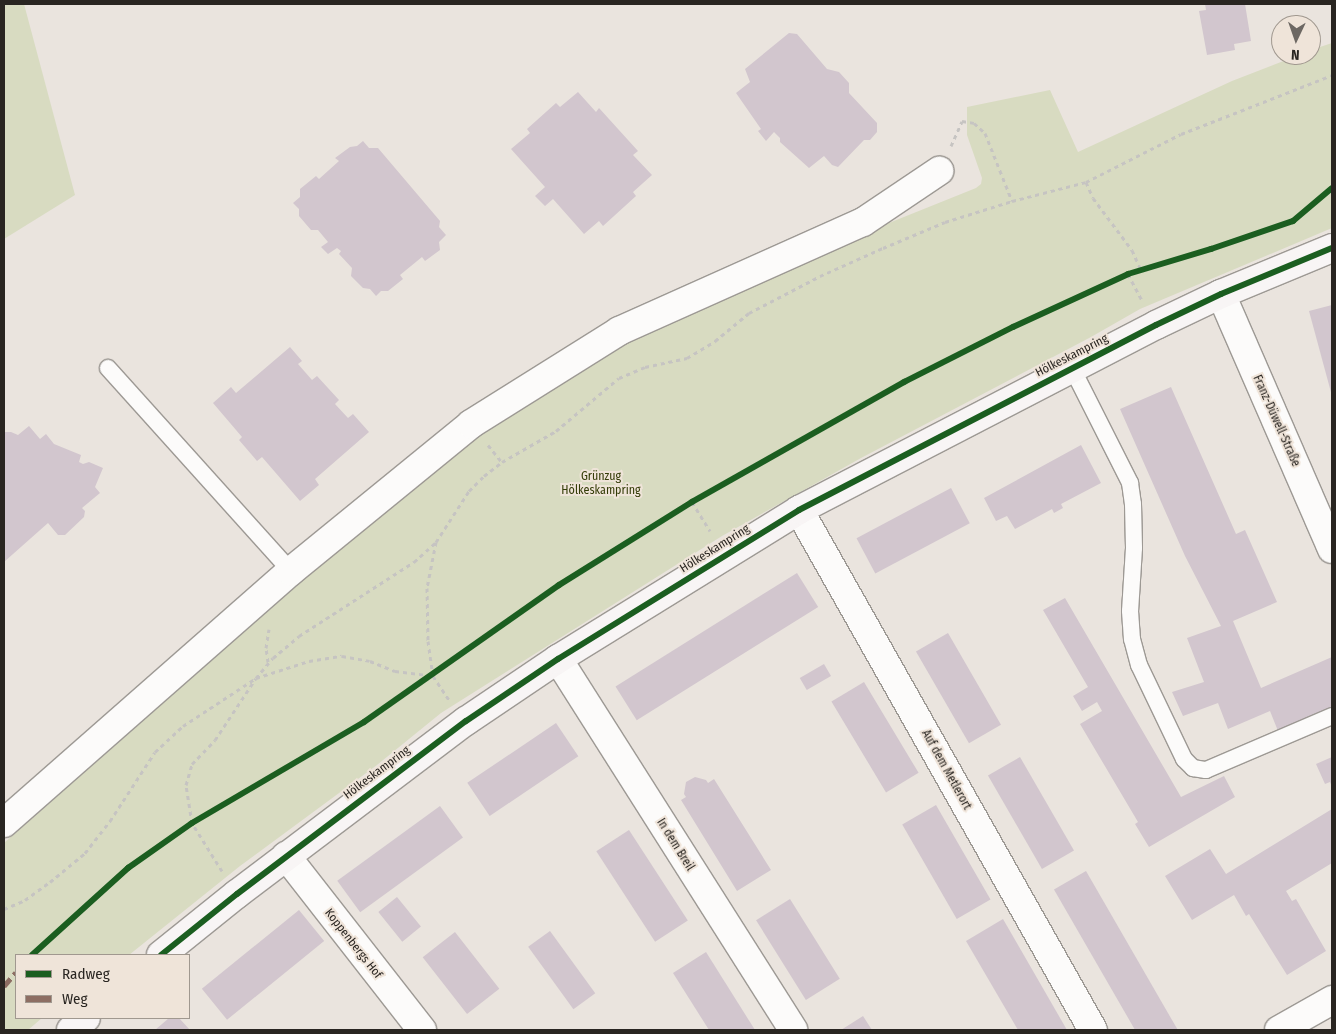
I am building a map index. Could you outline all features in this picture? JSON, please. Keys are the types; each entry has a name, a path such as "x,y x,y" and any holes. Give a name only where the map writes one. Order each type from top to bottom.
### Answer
{"street":[{"path":"4,823 291,571 471,424 619,331 863,222 939,171"},
{"name":"Hölkeskampring","path":"162,954 286,856 466,721 558,659 799,510 1072,368 1221,294 1332,248"},
{"name":"Franz-Düwell-Straße","path":"1221,294 1332,549"},
{"name":"Auf dem Metlerort","path":"799,510 1093,1030"},
{"name":"In dem Breil","path":"558,659 793,1030"},
{"name":"Koppenbergs Hof","path":"286,856 422,1030"},
{"path":"1279,1030 1332,1000"},
{"path":"71,1030 85,1019"}],"lane":[{"path":"108,368 291,571"},
{"path":"1072,368 1130,483 1133,504 1134,548 1130,611 1132,639 1139,665 1184,759 1193,768 1206,770 1332,716"}],"path":[{"path":"225,877 192,823 186,785 192,764 216,740 256,678 273,658 299,636 346,604 396,575 436,542 469,492 484,476 502,462 556,431 619,378 644,367 687,358 715,341 749,313 829,272 945,222 1012,201 1086,182 1181,134 1332,75"},
{"path":"939,171 962,121 974,123 985,133 1012,201"},
{"path":"1086,182 1092,198 1132,250 1141,270"},
{"path":"1128,274 1146,306"},
{"path":"692,502 711,534"},
{"path":"436,542 426,604 433,676 453,705"},
{"path":"4,909 31,895 85,853 110,821 155,752 183,726 256,678 309,661 342,656 370,661 395,671 433,676"}],"green space":[{"path":"4,4 24,4 75,195 4,239"},
{"name":"Grünzug Hölkeskampring","path":"1332,43 1332,228 1140,309 1091,337 861,458 722,536 441,713 377,765 240,866 130,954 15,954 15,1019 41,1019 28,1030 4,1030 4,843 334,553 448,459 542,392 642,333 777,268 976,188 981,184 982,178 967,135 967,107 1050,90 1078,152 1232,81 1273,65 1321,65 1321,47"}],"building":[{"path":"1205,4 1245,4 1251,41 1234,44 1235,50 1207,55 1199,11 1206,10"},
{"path":"789,33 797,34 827,69 839,72 849,83 849,93 877,123 877,132 870,140 864,140 838,167 832,165 824,156 809,168 780,142 780,138 774,132 766,141 758,131 761,129 736,93 750,82 745,69"},
{"path":"578,92 596,112 599,108 638,151 633,155 652,175 633,192 636,196 603,226 599,221 584,234 553,199 545,206 535,196 545,187 511,149 530,133 527,129 556,103 560,107"},
{"path":"363,141 369,148 378,148 440,221 439,227 446,235 439,242 440,250 425,261 422,257 400,275 403,279 388,291 381,291 376,296 370,289 363,288 351,276 352,268 339,254 341,251 337,248 328,254 321,247 328,242 318,230 311,230 299,216 299,209 293,203 300,197 300,189 316,176 319,179 339,161 335,158 350,147 357,146"},
{"path":"1332,305 1332,396 1309,311"},
{"path":"290,347 302,361 298,364 312,380 317,376 339,400 335,404 348,418 353,414 369,432 315,479 319,485 300,501 262,457 257,461 239,440 242,437 213,403 231,387 236,393"},
{"path":"1171,387 1236,534 1245,530 1277,602 1233,621 1261,688 1332,657 1332,707 1278,731 1270,711 1228,729 1218,703 1183,716 1172,692 1204,682 1187,638 1221,626 1185,556 1120,409"},
{"path":"29,426 40,439 46,434 54,444 81,455 79,462 83,464 89,462 103,468 95,487 100,493 82,508 85,511 84,517 65,535 58,535 48,523 4,562 4,432 18,435"},
{"path":"1081,445 1101,483 1061,504 1063,508 1054,513 1052,509 1015,529 1007,516 996,521 984,498"},
{"path":"951,488 970,523 875,574 857,538"},
{"path":"797,573 818,607 637,720 616,686"},
{"path":"1065,598 1181,797 1224,776 1235,797 1149,847 1135,824 1138,822 1080,724 1102,711 1097,702 1082,711 1073,696 1088,687 1043,610"},
{"path":"948,633 1001,725 969,743 916,652"},
{"path":"824,664 831,676 807,690 800,678"},
{"path":"864,682 919,773 886,792 831,702"},
{"path":"556,723 578,756 490,816 467,783"},
{"path":"1020,757 1074,851 1042,869 988,776"},
{"path":"1332,757 1332,787 1330,782 1325,784 1316,764"},
{"path":"695,777 706,780 708,783 714,779 771,870 737,891 681,800 686,797 684,794 686,782"},
{"path":"936,805 990,899 957,919 902,824"},
{"path":"440,806 463,838 360,912 337,881"},
{"path":"1332,809 1332,863 1286,891 1292,901 1296,899 1326,951 1287,975 1249,914 1246,916 1234,895 1192,920 1165,876 1210,849 1226,874"},
{"path":"629,830 688,921 655,942 596,851"},
{"path":"1086,871 1178,1030 1135,1030 1054,890"},
{"path":"397,897 421,927 402,942 378,912"},
{"path":"790,899 840,979 806,1000 756,920"},
{"path":"299,910 324,941 227,1020 202,989"},
{"path":"1003,919 1067,1030 1018,1030 966,941"},
{"path":"550,931 595,993 573,1009 528,947"},
{"path":"455,932 499,989 467,1014 423,957"},
{"path":"706,952 755,1030 709,1030 673,973"},
{"path":"863,1016 872,1030 841,1030"},
{"path":"168,1019 180,1019 190,1030 155,1030"}],"marked path":[{"path":"4,986 15,973"}],"cycle path":[{"path":"33,954 128,868 192,823 364,722 559,585 692,502 904,382 1013,327 1128,274 1211,249 1293,221 1332,188"},
{"path":"162,954 237,894 466,721 558,659 799,510 1156,325 1221,294 1332,248"}]}
